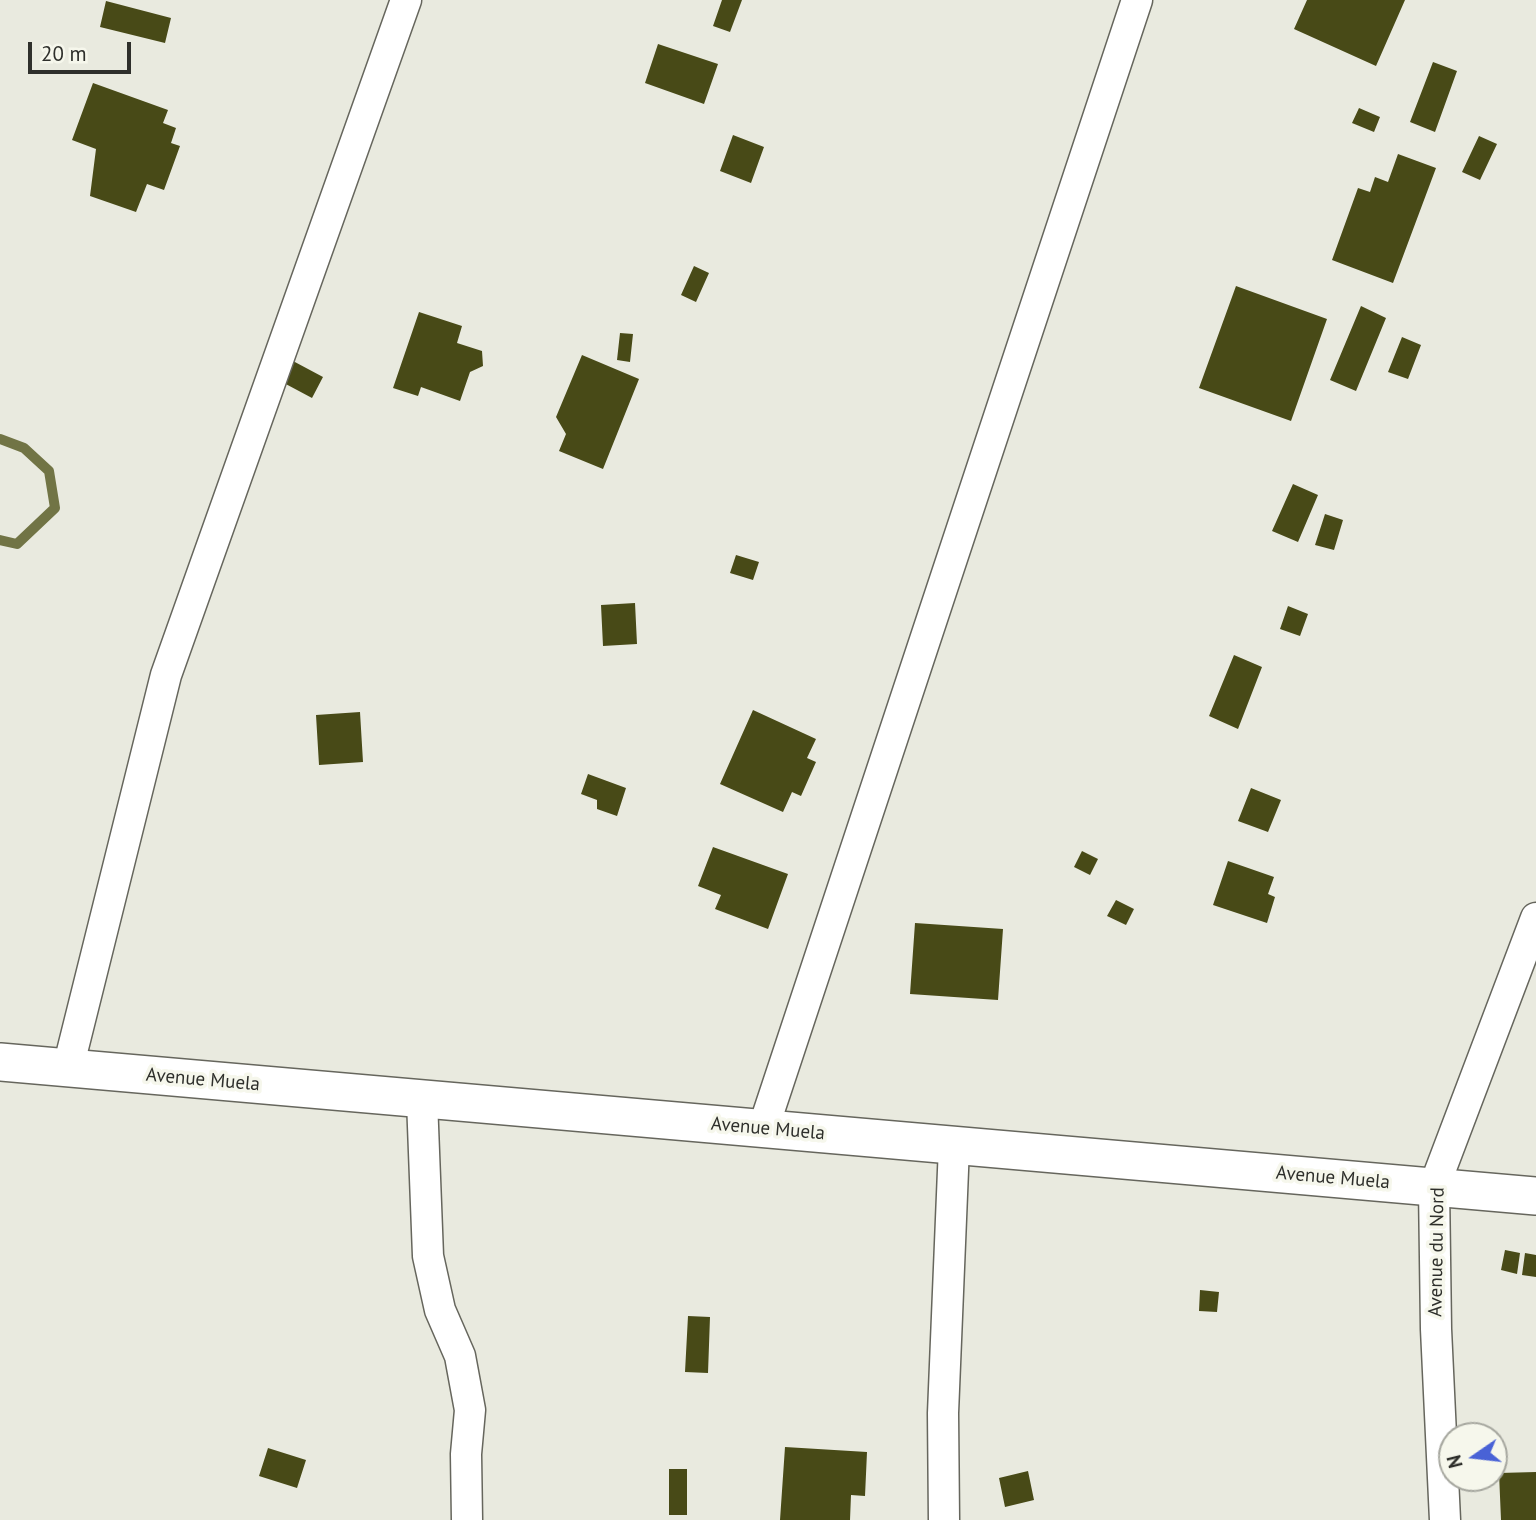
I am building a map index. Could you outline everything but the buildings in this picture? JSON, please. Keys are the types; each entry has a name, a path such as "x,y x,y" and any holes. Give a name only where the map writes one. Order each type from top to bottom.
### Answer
{"street":[{"path":"68,1068 166,675 406,0"},
{"path":"763,1129 1137,0"},
{"name":"Avenue du Nord","path":"1446,1520 1436,1329 1434,1187 1536,918"},
{"name":"Avenue Muela","path":"0,1062 1536,1196"},
{"path":"422,1100 428,1256 440,1310 460,1356 470,1410 466,1454 467,1520"},
{"path":"944,1520 943,1413 954,1146"}],"waterway":[{"path":"0,439 24,448 49,471 55,508 17,544 0,540"}]}
